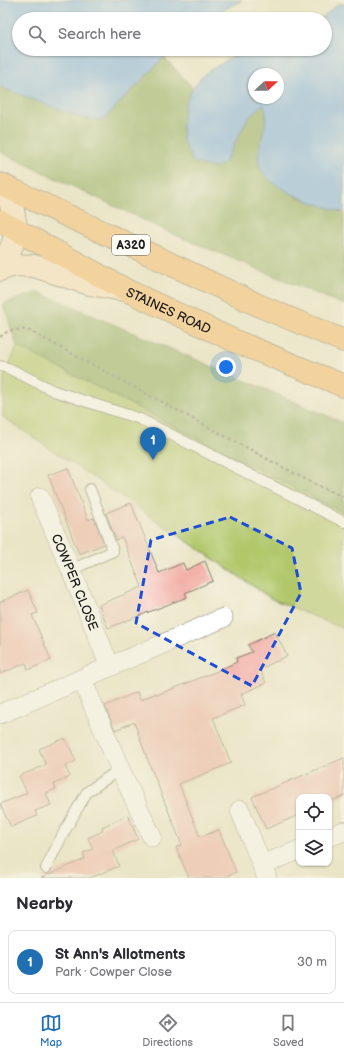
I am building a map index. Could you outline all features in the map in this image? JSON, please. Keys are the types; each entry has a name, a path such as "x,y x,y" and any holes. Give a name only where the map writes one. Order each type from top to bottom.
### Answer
{"main road":[{"path":"0,267 12,247 8,225 15,214 1,184"},
{"name":"A320","path":"1,184 260,306 344,341"},
{"name":"STAINES ROAD","path":"8,225 128,291 235,341 344,386"},
{"path":"0,270 14,265 34,266 90,284 128,291"}],"street":[{"name":"COWPER CLOSE","path":"40,497 110,667"},
{"path":"0,714 223,618"},
{"path":"82,679 120,769 152,837"},
{"path":"240,810 265,872 296,852"},
{"path":"332,837 344,831"}],"lane":[{"path":"0,366 8,368 54,391 140,418 344,522"},
{"path":"71,570 113,551 90,489"},
{"path":"46,868 62,834 87,792 120,769"}],"path":[{"path":"0,337 15,329 28,330 314,484 344,496"}],"highlighted area":[{"path":"230,517 292,548 301,593 252,686 136,623 151,540"}],"green space":[{"path":"164,57 193,88 185,104 225,162 248,118 263,104 266,108 266,121 259,158 260,167 273,182 297,197 344,213 344,305 173,234 0,152 0,87 82,118 98,120 104,119"},
{"path":"38,292 344,423 344,513 17,346 3,304"},
{"path":"17,346 344,513 344,629 272,599 3,417 4,377"}],"water":[{"path":"0,0 242,0 220,12 12,12 12,56 165,56 104,119 98,120 82,118 0,87"},
{"path":"344,3 344,213 297,196 274,183 266,176 259,163 266,118 266,111 263,104 248,118 225,162 215,168 193,162 183,141 182,123 185,104 193,88 204,74 234,56 332,56 332,12 328,12 337,5"}],"building":[{"path":"68,468 88,520 94,518 104,544 79,554 48,475"},
{"path":"131,503 159,573 183,563 186,570 205,561 213,581 185,593 187,597 108,628 99,605 142,587 122,537 116,540 106,513"},
{"path":"28,590 38,613 32,615 51,660 28,670 26,663 0,674 0,602"},
{"path":"275,632 287,656 260,669 266,683 241,694 245,705 213,718 231,763 179,784 200,837 219,830 236,872 222,878 189,878 176,847 182,845 134,722 115,730 105,706 137,692 140,700 157,693 157,695 215,672 237,662 236,658 252,652 248,645"},
{"path":"65,738 76,761 65,766 70,777 54,784 56,789 46,793 51,805 35,811 37,816 11,827 0,804 27,793 19,776 46,765 39,749"},
{"path":"344,758 344,796 332,801 332,794 296,794 296,816 266,829 252,797"},
{"path":"128,815 138,839 113,851 119,866 90,878 41,878 85,859 83,853 93,849 88,838 103,831 102,827"}],"place":[{"name":"St Ann's Allotments","path":"153,460"}]}
